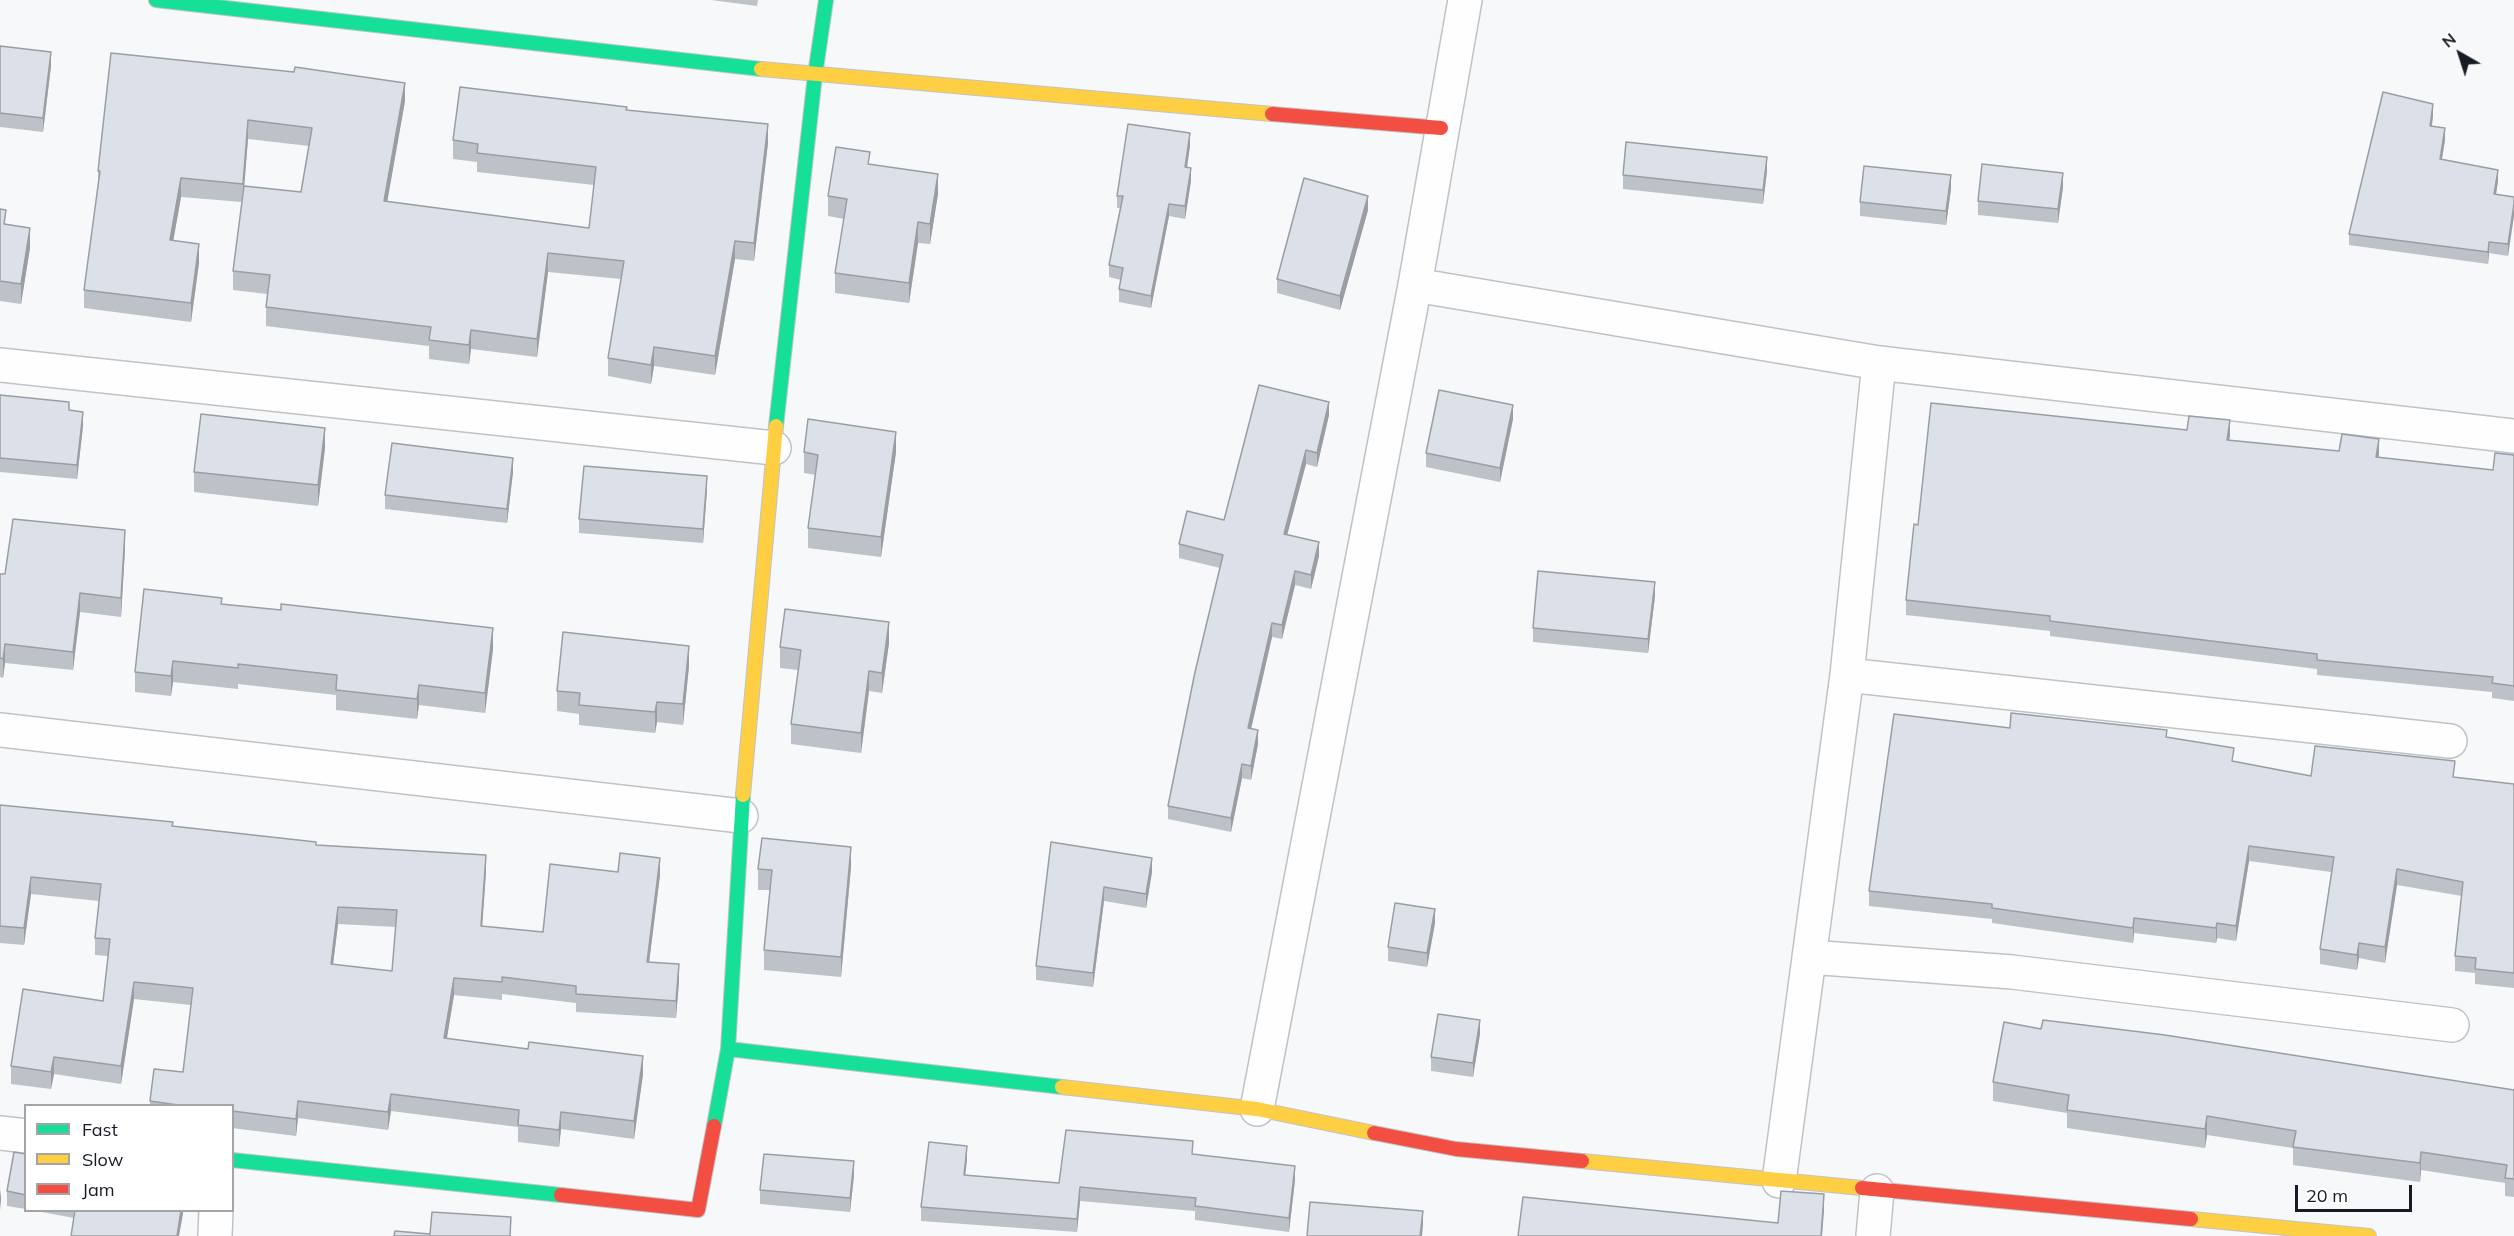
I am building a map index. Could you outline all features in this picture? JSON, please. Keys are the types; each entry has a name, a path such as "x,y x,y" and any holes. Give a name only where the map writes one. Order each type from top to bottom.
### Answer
{"street":[{"path":"156,0 815,75 1441,128"},
{"path":"234,1161 698,1210 728,1049 741,816 774,447 815,75 826,0"},
{"path":"1257,1109 1414,285 1465,0"},
{"path":"1414,285 1879,363 2514,436"},
{"path":"1779,1181 1847,675 1879,363"},
{"path":"0,365 774,447"},
{"path":"1847,675 2450,741"},
{"path":"0,730 741,816"},
{"path":"1809,957 2012,972 2452,1025"},
{"path":"728,1049 1257,1109 1456,1149 2302,1232 2369,1236"},
{"path":"0,1133 24,1136"},
{"path":"1872,1236 1877,1191"},
{"path":"215,1236 216,1212"}],"building":[{"path":"0,46 51,52 43,118 0,113"},
{"path":"111,53 294,72 295,67 405,83 384,201 589,228 596,167 477,153 478,144 453,140 460,87 627,107 626,110 768,124 754,243 735,241 715,356 654,347 651,365 608,358 624,261 548,253 537,339 471,330 469,345 429,340 431,327 266,307 270,275 233,271 244,186 301,192 312,128 248,120 243,184 181,178 170,240 199,244 191,303 84,290 100,171 98,171"},
{"path":"2383,92 2433,104 2430,126 2445,128 2440,159 2498,170 2494,194 2514,197 2508,244 2489,242 2488,252 2349,234"},
{"path":"1128,124 1190,133 1185,167 1191,168 1185,206 1169,204 1151,296 1119,289 1123,268 1109,265 1123,196 1117,196"},
{"path":"1626,142 1767,157 1763,190 1623,175"},
{"path":"836,147 870,152 868,164 938,174 930,224 918,222 909,283 835,273 847,199 828,196"},
{"path":"1982,164 2063,173 2058,209 1978,201"},
{"path":"1864,166 1951,175 1946,211 1860,202"},
{"path":"1304,178 1368,196 1340,296 1277,279"},
{"path":"0,209 6,210 4,224 30,228 21,284 0,281"},
{"path":"1259,385 1329,402 1317,453 1306,450 1284,534 1319,542 1311,575 1295,571 1282,625 1272,623 1248,728 1258,730 1251,766 1242,764 1231,818 1168,806 1195,672 1223,555 1179,544 1187,511 1224,520"},
{"path":"1439,390 1513,405 1500,468 1426,453"},
{"path":"0,395 69,402 69,410 83,412 77,465 0,458"},
{"path":"1931,403 2187,430 2189,416 2230,420 2227,440 2339,451 2342,434 2379,439 2376,457 2493,470 2495,453 2514,455 2514,686 2492,683 2493,677 2317,660 2317,654 2050,621 2050,616 1906,600 1914,524 1918,525"},
{"path":"201,414 325,428 318,485 194,472"},
{"path":"808,419 896,432 881,537 808,528 818,455 804,452"},
{"path":"392,443 513,458 507,509 385,495"},
{"path":"584,466 707,476 703,529 579,519"},
{"path":"13,519 125,530 121,598 80,593 73,652 5,644 3,659 0,658 0,574 5,574"},
{"path":"1538,571 1655,582 1648,639 1533,628"},
{"path":"144,589 222,598 221,604 281,610 281,604 493,628 485,693 419,685 417,699 336,690 337,675 238,664 238,668 173,661 171,676 135,672"},
{"path":"785,609 889,622 882,673 869,671 861,733 791,724 801,650 780,647"},
{"path":"563,632 689,646 683,704 657,702 655,712 579,705 580,693 557,691"},
{"path":"2011,713 2167,730 2166,737 2234,748 2232,761 2311,776 2315,746 2455,761 2453,777 2514,784 2514,973 2475,969 2476,958 2455,956 2463,882 2397,869 2385,947 2359,943 2357,955 2320,949 2334,857 2249,846 2236,926 2217,923 2216,928 2134,918 2133,928 1992,908 1992,904 1869,891 1894,714 2010,728"},
{"path":"0,805 173,822 172,826 316,842 316,845 486,855 481,926 543,932 550,864 618,872 620,853 660,858 647,962 679,964 676,1001 576,994 576,986 502,977 502,982 454,978 444,1038 528,1049 529,1042 643,1056 634,1121 561,1112 559,1130 518,1125 519,1110 391,1094 388,1112 298,1101 296,1119 234,1111 234,1104 171,1104 150,1101 154,1069 183,1072 193,988 134,982 121,1066 54,1057 51,1072 11,1066 23,989 103,1001 110,939 95,938 101,884 31,877 24,928 0,926","holes":["338,907 397,910 392,971 331,964"]},
{"path":"762,838 851,847 841,957 764,950 772,870 758,869"},
{"path":"1051,842 1152,858 1146,894 1104,887 1093,973 1036,966"},
{"path":"1395,903 1435,909 1427,953 1388,947"},
{"path":"1438,1014 1480,1020 1473,1063 1431,1057"},
{"path":"2043,1020 2165,1035 2514,1090 2514,1179 2505,1178 2507,1165 2421,1152 2420,1163 2293,1147 2296,1131 2207,1116 2205,1129 2067,1110 2069,1095 1993,1082 2004,1022 2041,1029"},
{"path":"1066,1130 1193,1141 1192,1154 1295,1166 1289,1218 1195,1206 1196,1198 1080,1187 1077,1219 921,1207 929,1142 967,1146 964,1175 1059,1183"},
{"path":"14,1152 24,1154 24,1195 7,1191"},
{"path":"764,1154 854,1161 850,1198 760,1190"},
{"path":"1781,1191 1824,1194 1821,1236 1518,1236 1523,1197 1778,1223"},
{"path":"1310,1202 1423,1211 1420,1236 1307,1236"},
{"path":"75,1212 181,1212 177,1236 71,1236"},
{"path":"432,1212 511,1217 510,1236 394,1236 395,1231 430,1234"}],"traffic: fast":[{"path":"156,0 761,69"},
{"path":"776,426 815,75 826,0"},
{"path":"714,1126 728,1049 743,795"},
{"path":"728,1049 1062,1087"},
{"path":"234,1160 561,1195"}],"traffic: slow":[{"path":"761,69 1272,114"},
{"path":"743,795 776,426"},
{"path":"1062,1087 1257,1109 1374,1133"},
{"path":"1582,1161 1862,1188"},
{"path":"2191,1219 2369,1236"}],"traffic: jam":[{"path":"1272,114 1441,128"},
{"path":"561,1195 698,1210 714,1126"},
{"path":"1374,1133 1456,1149 1582,1161"},
{"path":"1862,1188 2191,1219"}]}
